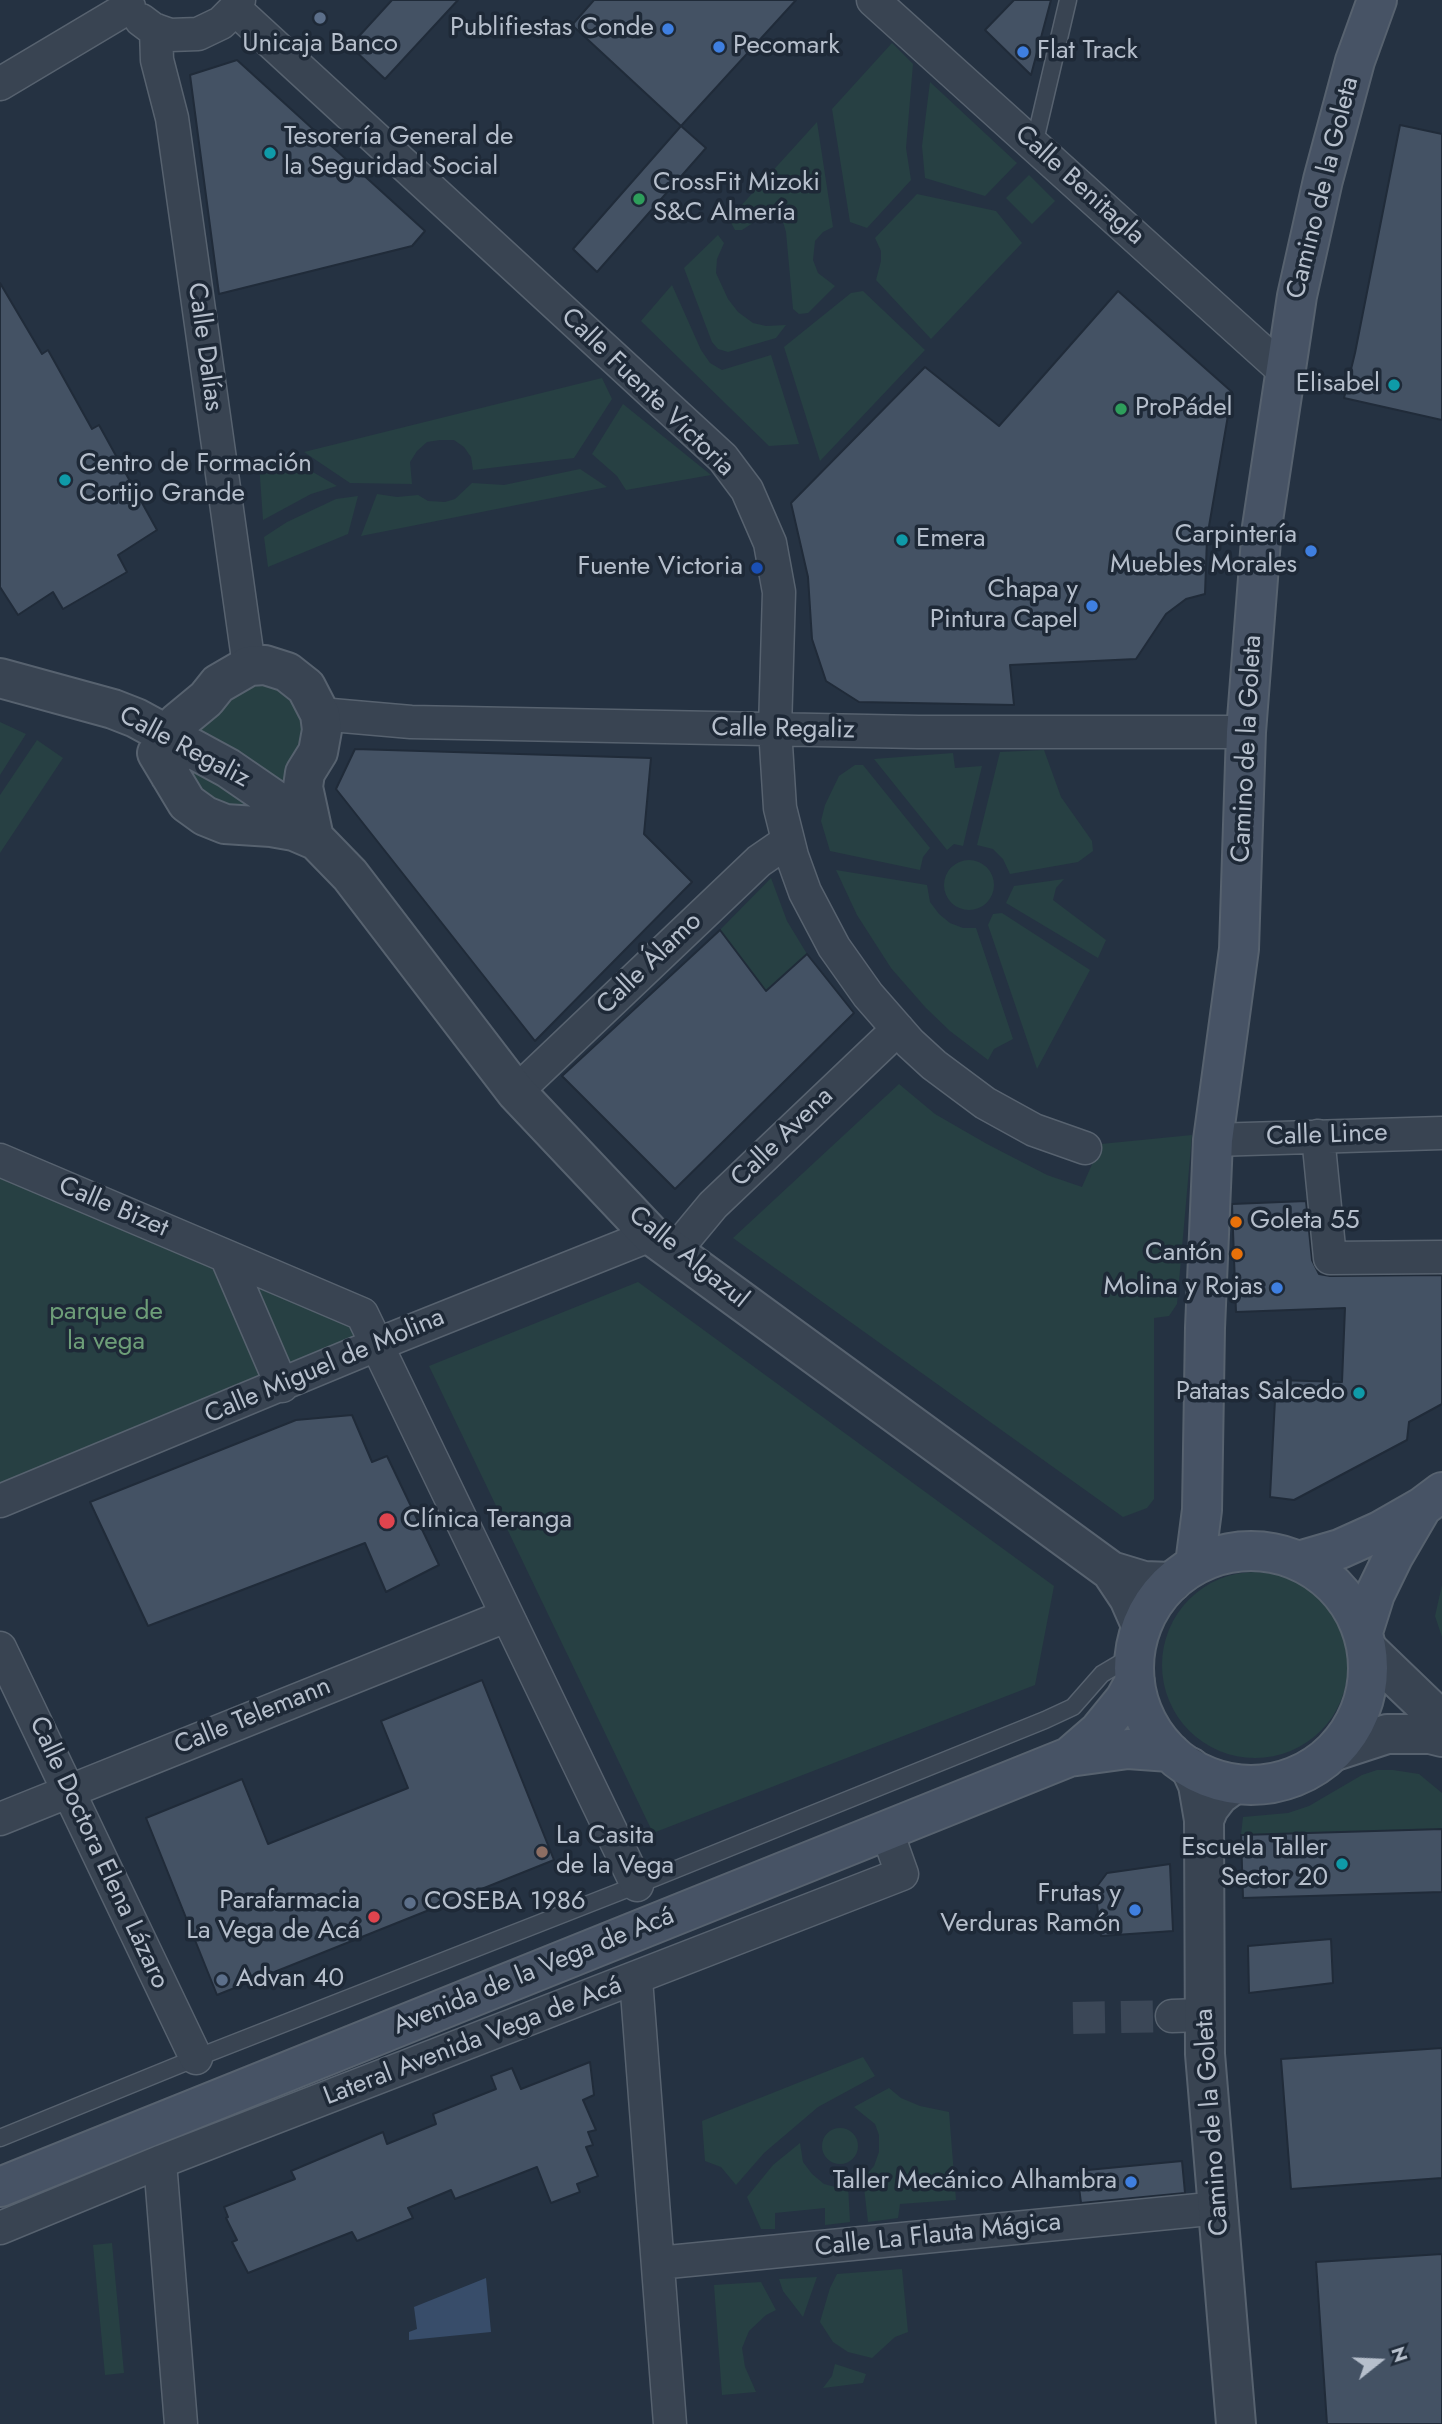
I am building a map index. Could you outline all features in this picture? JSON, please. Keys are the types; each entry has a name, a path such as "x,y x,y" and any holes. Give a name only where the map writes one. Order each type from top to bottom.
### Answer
{"main road":[{"name":"Camino de la Goleta","path":"1195,1567 1202,1510 1205,1328 1213,1140 1239,949 1246,732 1262,527 1297,296 1323,180 1355,61 1377,0"},
{"path":"1299,1561 1360,1540 1432,1500"},
{"path":"1365,1641 1346,1596 1334,1584 1299,1561 1268,1552 1233,1552 1195,1567 1153,1604 1137,1653 1146,1717 1160,1743 1180,1760 1208,1777 1245,1786 1281,1782 1311,1770 1348,1737 1359,1717 1368,1687 1365,1641 1375,1594 1393,1557 1432,1500"},
{"name":"Avenida de la Vega de Acá","path":"1069,1757 1106,1723 1137,1653"},
{"name":"Avenida de la Vega de Acá","path":"0,2187 1069,1757 1128,1749 1180,1760"}],"street":[{"name":"Calle Benitagla","path":"873,0 1284,372"},
{"path":"0,84 127,3 135,14 156,30 170,35 198,34 221,23 237,5"},
{"name":"Calle Fuente Victoria","path":"237,5 723,458 747,491 770,543 776,578 779,628 775,729 780,808 805,892 834,947 869,995 934,1065 985,1103 1034,1130 1085,1148"},
{"name":"Calle Dalías","path":"156,30 157,60 172,118 248,666"},
{"path":"136,718 170,775 187,803 205,816 225,824 269,816 305,773 318,751 322,730 320,714 306,687 287,672 265,665 248,666 218,684 181,724 170,775"},
{"name":"Calle Regaliz","path":"0,678 113,709 136,718 181,724 228,768 269,816"},
{"name":"Calle Regaliz","path":"320,714 411,722 989,733 1246,732"},
{"path":"305,773 305,805 315,840"},
{"name":"Calle Algazul","path":"269,816 315,840 350,875 516,1092 663,1244 1111,1571 1144,1581 1195,1567"},
{"name":"Calle Álamo","path":"516,1092 759,861 788,841"},
{"name":"Calle Avena","path":"663,1244 713,1205 898,1029"},
{"name":"Calle Lince","path":"1213,1140 1442,1133"},
{"path":"1318,1136 1330,1258 1442,1257"},
{"name":"Calle Bizet","path":"0,1160 362,1314 637,1885"},
{"name":"Calle Miguel de Molina","path":"0,1501 376,1345 663,1244"},
{"path":"226,1256 282,1386"},
{"name":"Calle Algazul","path":"1111,1571 1129,1598 1137,1653"},
{"name":"Calle Telemann","path":"0,1819 506,1616"},
{"path":"1365,1641 1442,1721"},
{"name":"Calle Doctora Elena Lázaro","path":"0,1648 196,2058"},
{"path":"1335,1751 1387,1734 1408,1733 1442,1737"},
{"name":"Camino de la Goleta","path":"1180,1760 1198,1785 1203,1820 1188,2015 1219,2208 1236,2424"},
{"path":"1203,1820 1214,1801 1234,1784"},
{"name":"Lateral Avenida Vega de Acá","path":"0,2228 160,2162 902,1874 886,1829"},
{"path":"636,1979 670,2424"},
{"path":"160,2162 181,2424"},
{"name":"Calle La Flauta Mágica","path":"658,2263 1219,2208"}],"lane":[{"path":"1034,145 1068,0"},
{"path":"0,2138 1057,1715 1077,1703 1102,1674 1137,1653"}],"green space":[{"path":"892,43 913,64 906,148 911,180 867,228 850,222 832,109"},
{"path":"930,82 1017,163 985,196 925,178 922,146"},
{"path":"817,122 833,227 823,232 815,241 813,260 818,273 835,286 808,313 799,314 793,309 783,222 775,216 762,217 742,230 735,230 729,219"},
{"path":"1029,175 1055,201 1032,224 1006,198"},
{"path":"917,194 996,211 1022,243 931,339 876,280 881,251 875,238"},
{"path":"718,235 724,243 717,259 716,273 728,299 738,312 753,323 766,326 786,325 776,338 728,352 718,349 712,342 684,268"},
{"path":"672,285 701,350 710,363 722,370 771,355 799,444 769,446 641,321"},
{"path":"863,291 925,350 820,461 784,347 851,293"},
{"path":"602,378 612,399 574,458 473,470 471,457 464,447 454,440 440,440 427,442 410,462 412,484 350,483 304,452"},
{"path":"623,404 711,475 626,490 617,476 592,454"},
{"path":"285,456 337,486 311,494 263,520 259,463"},
{"path":"580,469 607,487 361,536 377,494 397,497 418,495 428,501 445,502 455,499 472,483 504,485"},
{"path":"358,496 348,534 268,567 264,537 287,522 336,499"},
{"path":"254,682 284,689 309,728 286,784 276,784 194,731 214,709"},
{"path":"0,722 26,734 0,775"},
{"path":"37,740 63,758 0,853 0,795"},
{"path":"1044,750 1061,797 1092,841 1093,851 1078,862 1010,874 1003,859 993,849 977,845 1000,752"},
{"path":"953,753 955,768 982,766 963,846 954,844 947,850 874,759"},
{"path":"181,760 250,803 251,810 210,806"},
{"path":"855,765 863,765 930,848 923,857 920,870 830,851 821,821 825,805 839,776"},
{"path":"959,861 979,861 993,875 993,895 979,909 959,909 945,895 945,875"},
{"path":"836,870 927,885 930,902 939,914 950,923 963,928 976,928 1013,1039 994,1049 988,1060 950,1031 891,968 857,915"},
{"path":"771,878 787,921 807,954 766,991 720,930"},
{"path":"1064,879 1056,888 1053,900 1106,940 1098,958 1006,903 1014,886"},
{"path":"1002,913 1090,970 1037,1069 988,925 993,914"},
{"path":"899,1084 935,1114 987,1144 1047,1175 1082,1187 1101,1144 1192,1135 1177,1304 1169,1316 1154,1318 1154,1499 1147,1508 1123,1517 733,1238"},
{"name":"parque de la vega","path":"0,1168 348,1315 358,1337 336,1351 0,1484"},
{"path":"638,1282 1054,1586 1035,1685 653,1833 429,1366"},
{"path":"1255,1572 1290,1579 1321,1599 1341,1630 1348,1665 1341,1700 1321,1731 1290,1751 1255,1758 1220,1751 1189,1731 1169,1700 1162,1665 1169,1630 1189,1599 1220,1579"},
{"path":"1442,1585 1442,1637 1435,1616"},
{"path":"1377,1770 1419,1774 1442,1793 1442,1829 1241,1835 1243,1817 1288,1813 1309,1806 1362,1775"},
{"path":"863,2057 875,2076 818,2107 764,2153 736,2185 721,2167 705,2161 702,2121"},
{"path":"889,2088 901,2098 920,2106 949,2112 956,2200 900,2204 898,2218 868,2222 863,2179 874,2166 879,2152 879,2135 875,2124 854,2107"},
{"path":"840,2128 853,2133 858,2146 853,2159 840,2164 827,2159 822,2146 827,2133"},
{"path":"800,2143 803,2162 812,2174 824,2184 835,2187 848,2185 850,2222 825,2225 825,2208 775,2213 775,2229 761,2229 747,2197 773,2165"},
{"path":"112,2243 124,2373 105,2375 93,2245"},
{"path":"902,2269 908,2332 895,2337 872,2358 848,2352 833,2342 820,2322 837,2274"},
{"path":"817,2277 803,2317 783,2291 779,2279"},
{"path":"761,2282 776,2310 766,2315 749,2331 742,2348 745,2367 756,2392 722,2395 714,2285"},
{"path":"835,2364 866,2374 863,2383 823,2388 832,2376"}],"water":[{"path":"486,2278 491,2332 409,2340 409,2332 417,2329 414,2307"}],"building":[{"path":"392,0 458,0 385,79 350,46"},
{"path":"594,0 796,0 681,126 572,25"},
{"name":"Flat Track","path":"1014,0 1051,0 1031,75 985,30"},
{"name":"Tesorería General de la Seguridad Social","path":"237,60 425,231 412,246 219,294 190,75"},
{"path":"1400,125 1442,134 1442,420 1344,398"},
{"name":"CrossFit Mizoki S&C Almería","path":"681,126 706,148 597,272 573,249"},
{"name":"Centro de Formación Cortijo Grande","path":"0,283 42,354 48,350 92,429 99,425 157,530 118,555 127,572 63,609 53,592 18,615 0,587"},
{"path":"1118,291 1232,392 1207,538 1205,594 1186,599 1166,614 1136,659 1010,665 1014,705 859,702 826,681 812,639 808,577 791,503 925,367 999,426"},
{"path":"355,749 651,758 644,834 692,882 535,1041 336,789"},
{"path":"720,930 766,991 807,954 854,1013 675,1189 562,1076"},
{"name":"Patatas Salcedo","path":"1306,1201 1312,1260 1319,1274 1442,1275 1442,1404 1409,1422 1407,1440 1294,1500 1270,1497 1276,1380 1342,1382 1345,1308 1236,1312 1232,1204"},
{"path":"352,1415 372,1462 387,1456 439,1565 386,1592 365,1543 148,1626 90,1502 296,1420"},
{"path":"482,1680 554,1860 217,1995 146,1818 242,1779 268,1844 408,1788 381,1721"},
{"name":"Escuela Taller Sector 20","path":"1442,1829 1442,1892 1243,1898 1241,1835"},
{"name":"Frutas y Verduras Ramón","path":"1170,1864 1173,1931 1101,1936 1095,1889 1107,1873"},
{"path":"1331,1939 1333,1983 1249,1993 1248,1946"},
{"path":"1442,2048 1442,2178 1291,2189 1281,2059"},
{"path":"590,2062 594,2095 583,2100 596,2130 588,2132 593,2145 586,2147 598,2176 577,2184 580,2192 551,2203 537,2167 455,2199 451,2190 408,2208 413,2218 357,2241 352,2232 248,2273 232,2242 237,2240 226,2218 228,2217 224,2207 295,2179 291,2171 383,2132 387,2144 436,2124 433,2114 496,2089 491,2076 512,2068 521,2089"},
{"name":"Taller Mecánico Alhambra","path":"1182,2161 1185,2193 1081,2203 1077,2171"},
{"path":"1442,2254 1442,2424 1327,2424 1316,2262"}],"tunnel":[{"path":"1073,2018 1172,2016"}],"place":[{"name":"Unicaja Banco","path":"320,18"},
{"name":"Publifiestas Conde","path":"668,29"},
{"name":"Pecomark","path":"719,47"},
{"name":"Flat Track","path":"1023,52"},
{"name":"Tesorería General de la Seguridad Social","path":"270,153"},
{"name":"CrossFit Mizoki S&C Almería","path":"639,199"},
{"name":"Elisabel","path":"1394,385"},
{"name":"ProPádel","path":"1121,409"},
{"name":"Centro de Formación Cortijo Grande","path":"65,480"},
{"name":"Emera","path":"902,540"},
{"name":"Carpintería Muebles Morales","path":"1311,551"},
{"name":"Fuente Victoria","path":"757,568"},
{"name":"Chapa y Pintura Capel","path":"1092,606"},
{"name":"Goleta 55","path":"1236,1222"},
{"name":"Cantón","path":"1237,1254"},
{"name":"Molina y Rojas","path":"1277,1288"},
{"name":"Patatas Salcedo","path":"1359,1393"},
{"name":"Clínica Teranga","path":"387,1521"},
{"name":"La Casita de la Vega","path":"542,1852"},
{"name":"Escuela Taller Sector 20","path":"1342,1864"},
{"name":"COSEBA 1986","path":"410,1903"},
{"name":"Frutas y Verduras Ramón","path":"1135,1910"},
{"name":"Parafarmacia La Vega de Acá","path":"374,1917"},
{"name":"Advan 40","path":"222,1980"},
{"name":"Taller Mecánico Alhambra","path":"1131,2182"}]}
